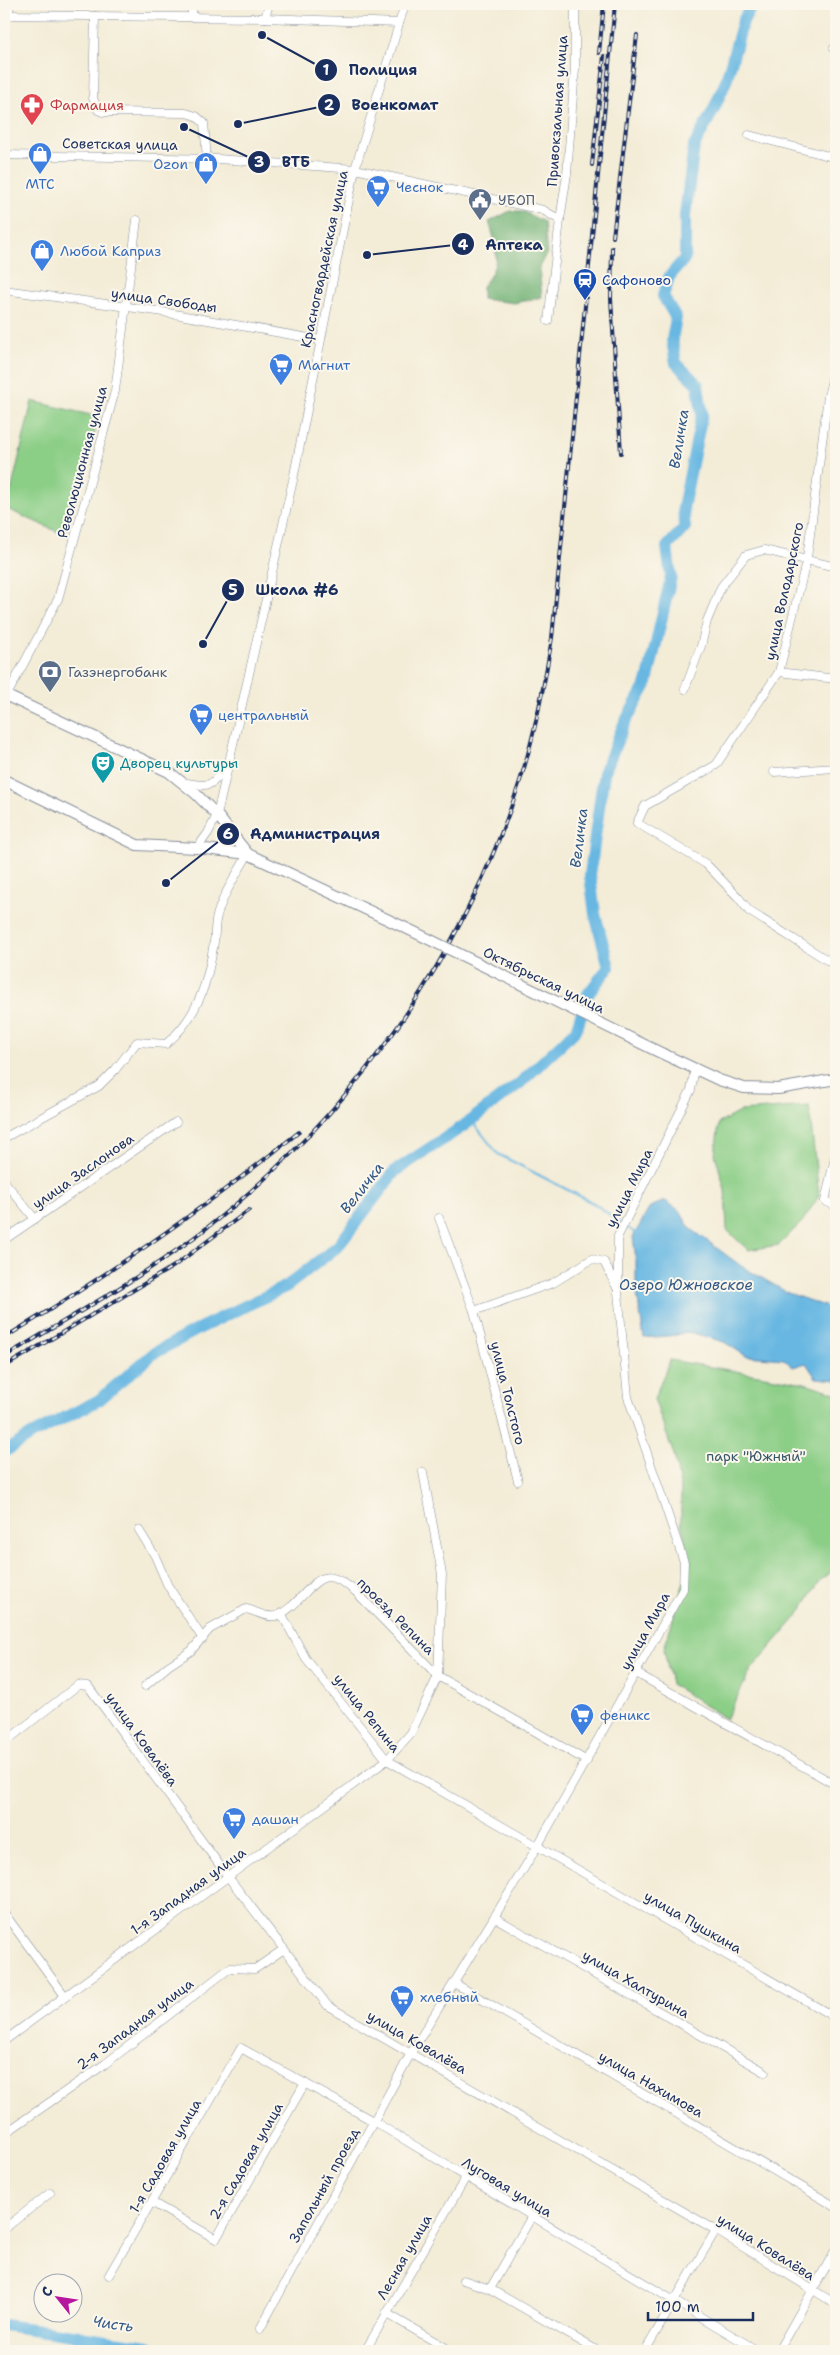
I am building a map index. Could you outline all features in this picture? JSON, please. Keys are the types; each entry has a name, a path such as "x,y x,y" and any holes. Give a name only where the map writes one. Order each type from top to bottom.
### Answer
{"main road":[{"name":"Октябрьская улица","path":"5,698 150,762 181,782 217,815 248,854"},
{"name":"Октябрьская улица","path":"4,780 137,845 197,848 248,854 695,1068 744,1088 778,1089 836,1079"}],"street":[{"path":"9,4 6,15 265,18 399,23"},
{"path":"192,4 192,17"},
{"path":"265,18 269,4"},
{"name":"Красногвардейская улица","path":"197,848 208,833 217,815 293,480 355,169 405,4"},
{"name":"Привокзальная улица","path":"548,321 560,220 568,174 575,69 575,4"},
{"path":"95,16 93,98 98,110 104,112 186,114 196,116 204,123 207,159"},
{"path":"749,135 836,158"},
{"name":"Советская улица","path":"4,155 207,159 355,169"},
{"path":"355,169 525,204 542,210 560,220"},
{"name":"Революционная улица","path":"5,698 58,599 115,391 128,307 137,220"},
{"name":"улица Свободы","path":"4,290 213,320 320,340"},
{"name":"улица Володарского","path":"836,363 807,558 779,672 716,765 645,806 637,824 706,864 749,911 827,960 836,962"},
{"path":"685,688 701,646 707,621 721,587 746,555 764,550 807,558 836,567"},
{"path":"779,672 836,679"},
{"path":"181,782 203,786 210,785 218,779 230,758"},
{"path":"774,772 836,768"},
{"path":"4,1138 98,1086 115,1070 137,1042 166,1044 181,1032 205,990 215,940 217,918 225,896 248,854"},
{"name":"улица Мира","path":"411,2053 537,1847 683,1589 684,1562 628,1397 618,1292 618,1236 691,1090 695,1068"},
{"name":"улица Заслонова","path":"4,1240 176,1122"},
{"path":"836,1153 825,1200 836,1206"},
{"path":"4,1181 35,1219"},
{"name":"улица Толстого","path":"439,1218 474,1311 518,1481"},
{"path":"474,1311 553,1283 592,1259 604,1262 618,1292"},
{"path":"387,1760 411,1733 438,1676 442,1574 423,1472"},
{"path":"139,1530 156,1556 168,1586 203,1639"},
{"name":"проезд Репина","path":"281,1613 286,1611 325,1576 333,1576 356,1592 438,1676 587,1761"},
{"path":"145,1686 168,1666 191,1651 210,1629 246,1609 263,1616 276,1616 281,1613"},
{"name":"улица Репина","path":"281,1613 306,1659 387,1760 537,1847"},
{"path":"636,1672 836,1785"},
{"name":"улица Ковалёва","path":"4,1743 78,1685 88,1686 228,1877 328,2006 716,2230 836,2304"},
{"name":"1-я Западная улица","path":"4,2041 387,1760"},
{"name":"улица Пушкина","path":"537,1847 836,2018"},
{"path":"4,1913 65,1996"},
{"name":"улица Халтурина","path":"494,1917 764,2072"},
{"name":"2-я Западная улица","path":"4,2134 105,2064 230,1968 254,1969 284,1950"},
{"name":"улица Нахимова","path":"454,1983 836,2206"},
{"name":"Луговая улица","path":"241,2048 373,2121 758,2351"},
{"name":"1-я Садовая улица","path":"109,2275 153,2203 241,2048"},
{"name":"Запольный проезд","path":"260,2329 411,2053"},
{"name":"2-я Садовая улица","path":"153,2203 216,2239 305,2083"},
{"name":"Лесная улица","path":"365,2351 466,2177"},
{"path":"4,2229 50,2193"},
{"path":"490,2289 532,2216"},
{"path":"645,2351 716,2230"},
{"path":"778,2351 836,2249"},
{"path":"463,2280 490,2289 598,2351"},
{"path":"386,2313 451,2351"}],"green space":[{"path":"510,211 522,211 544,222 547,255 539,267 542,297 514,303 482,299 482,286 493,271 496,255 496,247 489,222"},
{"path":"32,401 99,417 65,535 7,509"},
{"path":"809,1106 819,1196 802,1222 779,1245 748,1250 727,1230 725,1190 715,1154 719,1123 741,1111"},
{"name":"парк \"Южный\"","path":"670,1360 805,1383 836,1393 836,1567 820,1581 799,1614 751,1670 726,1719 671,1684 664,1649 690,1561 681,1523 681,1489 674,1455 654,1399"}],"water":[{"name":"Озеро Южновское","path":"665,1201 679,1210 690,1228 741,1266 788,1293 836,1310 836,1380 816,1378 806,1363 793,1367 784,1359 746,1356 724,1342 693,1333 685,1332 677,1335 644,1338 636,1288 636,1259 633,1237 650,1207"}],"waterway":[{"name":"Величка","path":"4,1452 33,1434 99,1400 153,1354 200,1328 287,1286 338,1246 395,1171 462,1127 520,1083 576,1030 588,994 609,967 595,914 590,875 604,773 624,724 647,683 671,577 667,547 685,527 683,508 702,414 698,385 676,363 672,340 676,318 663,296 669,277 685,258 685,215 694,146 714,109 726,81 743,21 752,4"},
{"path":"471,1120 498,1154 595,1204 621,1223"},
{"path":"625,1226 637,1234"},
{"name":"Чисть","path":"4,2325 148,2346 157,2351"}],"railway":[{"path":"599,53 604,4"},
{"path":"4,1357 114,1291 193,1238 269,1175 317,1127 361,1076 401,1022 437,966 469,906 497,845 520,781 530,746 539,710 552,638 615,4"},
{"path":"613,237 637,35"},
{"path":"592,165 604,56"},
{"path":"612,248 611,299 621,453"},
{"path":"4,1338 155,1240 299,1132"},
{"path":"4,1367 174,1266 249,1210"}],"place":[{"name":"Полиция","path":"262,35"},
{"name":"Военкомат","path":"238,124"},
{"name":"Фармация","path":"32,126"},
{"name":"ВТБ","path":"184,127"},
{"name":"МТС","path":"40,175"},
{"name":"Ozon","path":"206,185"},
{"name":"Чеснок","path":"378,208"},
{"name":"УБОП","path":"480,221"},
{"name":"Аптека","path":"367,255"},
{"name":"Любой Каприз","path":"42,272"},
{"name":"Сафоново","path":"585,301"},
{"name":"Магнит","path":"281,386"},
{"name":"Школа #6","path":"203,644"},
{"name":"Газэнергобанк","path":"50,693"},
{"name":"центральный","path":"201,736"},
{"name":"Дворец культуры","path":"103,784"},
{"name":"Администрация","path":"166,883"},
{"name":"феникс","path":"582,1736"},
{"name":"дашан","path":"234,1840"},
{"name":"хлебный","path":"402,2018"}]}
